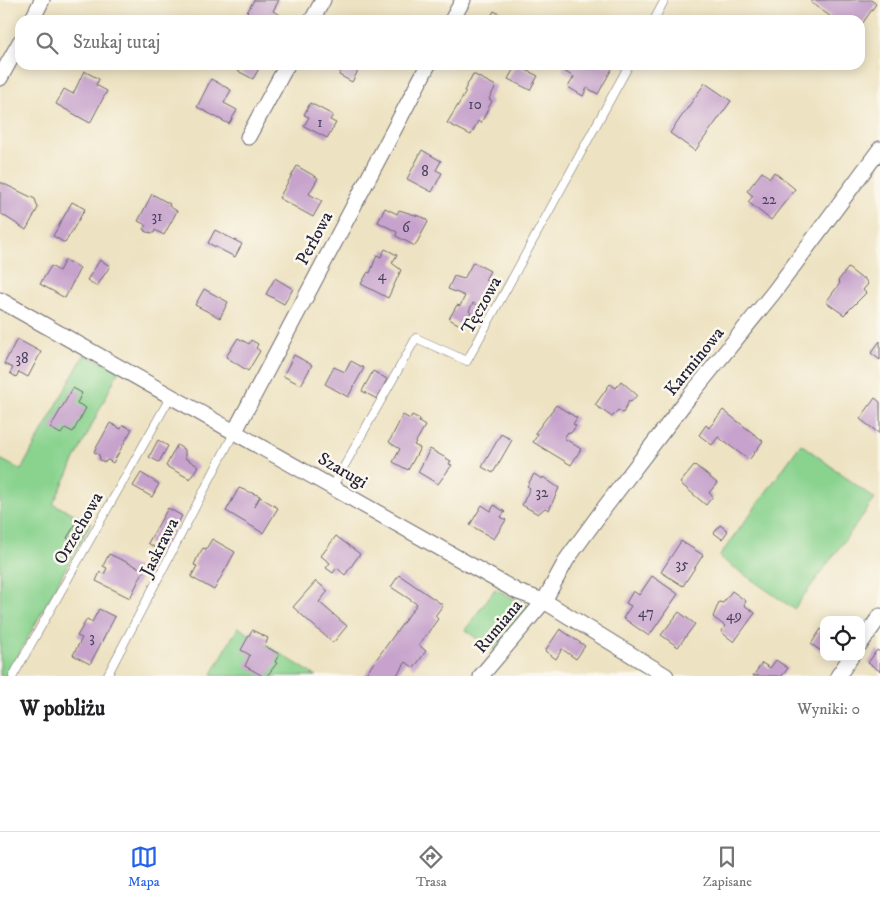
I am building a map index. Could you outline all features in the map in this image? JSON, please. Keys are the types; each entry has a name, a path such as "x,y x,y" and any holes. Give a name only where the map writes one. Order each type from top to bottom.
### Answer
{"street":[{"path":"34,15 42,0"},
{"path":"315,15 323,0"},
{"path":"455,15 463,0"},
{"path":"0,78 15,51"},
{"path":"248,137 284,70"},
{"name":"Perłowa","path":"235,431 425,70"},
{"name":"Karminowa","path":"544,601 568,559 606,507 689,397 774,292 880,149"},
{"name":"Szarugi","path":"0,300 518,592 544,601 666,676"},
{"name":"Rumiana","path":"481,676 544,601"},
{"path":"865,637 880,616"},
{"path":"838,676 849,661"}],"lane":[{"path":"657,15 663,3"},
{"name":"Tęczowa","path":"333,486 416,338 467,361 626,70"},
{"name":"Orzechowa","path":"13,676 171,396"},
{"name":"Jaskrawa","path":"107,676 235,431"}],"green space":[{"path":"84,355 120,368 53,504 91,522 7,676 0,676 0,459 21,470"},
{"path":"801,444 875,499 794,609 719,557"},
{"path":"495,589 531,608 493,650 465,630"},
{"path":"238,627 316,676 216,676 212,674"}],"building":[{"path":"254,0 279,0 273,11 280,15 246,15"},
{"path":"813,0 871,0 876,4 865,20 865,15 829,15 811,3"},
{"path":"494,11 501,15 492,15"},
{"path":"236,70 258,70 253,79"},
{"path":"342,70 358,70 352,82 339,75"},
{"path":"513,70 526,70 538,76 530,90 508,79"},
{"path":"562,70 611,70 598,94 587,88 583,96 568,87 574,77"},
{"path":"84,71 99,79 96,85 107,91 90,123 56,104 64,89 73,94"},
{"path":"473,74 496,86 489,99 492,101 481,123 478,121 471,135 447,123 466,92 464,91"},
{"path":"211,79 231,90 224,103 237,110 229,124 197,107"},
{"path":"705,83 731,101 695,151 670,133"},
{"path":"310,103 333,115 330,120 336,123 327,138 304,126 309,117 304,115"},
{"path":"422,150 441,161 436,170 442,173 432,192 407,179"},
{"path":"297,166 318,178 309,194 322,201 313,217 279,198"},
{"path":"762,172 770,178 774,172 795,189 771,220 748,202 753,196 747,191"},
{"path":"0,182 35,199 38,208 26,230 0,213"},
{"path":"152,194 170,204 169,206 177,211 164,235 155,230 154,233 146,232 144,229 146,225 138,221"},
{"path":"72,202 85,209 65,243 53,236"},
{"path":"385,208 397,214 399,210 425,218 428,222 415,246 396,236 397,232 378,222"},
{"path":"215,230 242,244 235,257 208,243"},
{"path":"385,249 397,255 392,263 401,270 388,298 361,284 368,272 370,273 377,255 381,257"},
{"path":"65,260 80,268 65,298 40,284 51,266 59,271"},
{"path":"100,260 110,266 97,286 87,280"},
{"path":"473,262 490,271 485,280 493,284 480,307 473,303 469,311 471,313 464,327 449,319 457,305 460,306 465,296 448,289 454,276 464,279"},
{"path":"848,268 861,278 864,278 868,284 863,290 866,293 844,315 826,302"},
{"path":"275,278 293,289 284,304 266,294"},
{"path":"204,289 228,302 220,318 195,305"},
{"path":"238,338 249,344 251,340 258,344 256,348 260,351 248,371 226,357"},
{"path":"17,339 41,352 28,377 19,372 16,377 10,373 13,368 4,364"},
{"path":"880,341 880,360 871,353"},
{"path":"294,355 312,365 301,385 283,376"},
{"path":"351,361 364,368 348,397 325,384 334,367 345,372"},
{"path":"373,371 387,379 377,399 362,391"},
{"path":"621,381 637,395 631,402 629,401 623,413 618,410 612,417 595,405 610,384 616,388"},
{"path":"73,388 82,393 77,403 86,408 73,432 65,428 61,434 50,428"},
{"path":"875,398 880,402 880,434 860,419"},
{"path":"556,405 577,418 573,424 576,426 564,438 581,449 571,465 533,442 538,434 535,433"},
{"path":"723,410 763,441 749,460 718,437 712,445 699,435 706,425 709,428"},
{"path":"403,415 410,419 412,415 420,419 419,422 425,426 414,445 420,448 408,470 393,462 400,449 389,442"},
{"path":"110,423 121,429 123,425 132,429 113,463 108,460 104,462 100,460 99,455 94,452"},
{"path":"501,434 512,440 493,473 482,467"},
{"path":"158,440 168,446 159,462 149,457"},
{"path":"177,445 185,450 185,458 198,466 190,479 166,466"},
{"path":"430,449 451,461 449,464 452,465 438,484 418,472"},
{"path":"695,465 717,483 709,493 713,496 706,505 680,483"},
{"path":"141,473 159,484 152,497 133,486"},
{"path":"534,474 542,479 543,477 559,488 549,510 545,508 538,514 522,505 530,488 527,486"},
{"path":"239,488 260,496 254,507 260,497 278,508 263,533 226,511"},
{"path":"482,505 491,511 494,505 505,512 501,517 506,520 494,539 470,525"},
{"path":"168,508 182,516 162,552 148,543"},
{"path":"80,517 88,522 75,543 67,538"},
{"path":"720,525 728,531 722,539 714,533"},
{"path":"336,536 360,554 345,575 337,568 333,573 326,568 330,563 321,556"},
{"path":"212,539 235,552 214,590 191,577 197,566 194,565 198,556 203,548 206,549"},
{"path":"681,541 703,555 683,586 661,572"},
{"path":"109,554 144,570 130,598 96,581 100,572 104,574 107,568 103,566"},
{"path":"399,575 443,605 435,616 438,619 419,645 426,651 414,668 406,662 396,676 364,676 417,604 391,587"},
{"path":"652,576 678,594 649,636 623,618 631,606 626,603 633,591 639,595"},
{"path":"316,581 328,591 319,602 347,626 333,643 293,607"},
{"path":"732,591 746,601 744,605 755,613 734,642 721,632 725,626 713,617 719,602 723,603"},
{"path":"99,609 115,617 90,664 73,655 82,638 77,636 87,619 92,622"},
{"path":"679,612 695,624 678,647 661,635"},
{"path":"560,629 585,646 576,659 562,649 556,659 545,651"},
{"path":"252,630 268,638 265,646 279,654 275,662 277,663 267,676 263,676 245,666 250,655 241,650"},
{"path":"820,630 820,650 811,644"},
{"path":"877,650 880,652 880,671 868,663"},
{"path":"776,660 788,668 782,676 753,676 762,663 770,668"}]}
